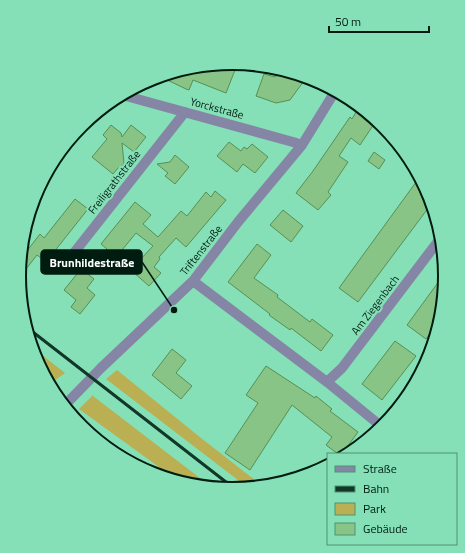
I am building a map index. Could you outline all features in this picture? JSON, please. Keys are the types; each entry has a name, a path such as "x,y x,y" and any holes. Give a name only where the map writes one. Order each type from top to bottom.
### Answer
{"street":[{"name":"Triftenstraße","path":"69,401 101,368 193,281 238,222 302,145 332,96"},
{"name":"Yorckstraße","path":"130,97 302,145"},
{"name":"Freiligrathstraße","path":"62,268 185,112"},
{"name":"Am Ziegenbach","path":"327,382 342,368 436,244"},
{"path":"193,281 327,382 376,422"}],"green space":[{"path":"41,355 65,373 54,381"},
{"path":"117,370 257,481 242,483 106,379"},
{"path":"93,395 203,481 165,472 79,409"}],"building":[{"path":"219,70 235,70 226,93 193,80 189,90 168,80 192,74"},
{"path":"264,74 275,77 276,75 303,82 290,100 276,103 256,96"},
{"path":"356,112 373,125 360,145 351,138 339,156 348,162 328,192 331,195 318,210 296,193 350,117 352,119"},
{"path":"111,125 121,133 122,137 131,125 146,137 134,152 122,143 124,163 113,174 92,157 107,139 103,135"},
{"path":"229,142 241,151 244,147 247,149 252,144 268,157 255,173 243,164 237,172 217,156"},
{"path":"374,152 385,160 379,169 368,161"},
{"path":"175,155 189,167 175,184 165,176 168,173 157,164 170,162"},
{"path":"416,182 428,209 358,302 339,288"},
{"path":"215,191 226,200 186,247 176,238 159,257 160,259 154,267 161,273 149,286 124,264 123,266 105,251 107,249 101,244 135,202 151,215 143,224 158,237 181,211 187,216 206,192 211,197","holes":["136,233 153,246 138,262 122,250"]},
{"path":"75,199 88,209 46,262 37,255 26,269 28,249 40,234 44,238"},
{"path":"283,210 303,226 291,242 270,225"},
{"path":"257,244 271,255 254,278 278,295 277,297 310,322 312,319 333,335 321,351 291,328 290,330 269,315 270,314 228,282"},
{"path":"81,269 94,279 87,288 95,295 80,314 71,307 76,300 64,290"},
{"path":"439,281 435,317 431,332 426,339 407,325"},
{"path":"395,341 416,356 382,400 362,384"},
{"path":"172,349 186,360 176,373 192,386 181,399 152,375"},
{"path":"266,366 315,398 316,396 332,409 330,411 358,432 346,449 337,453 326,445 332,437 292,405 250,470 225,453 258,403 246,395"}],"railway":[{"path":"34,333 227,483"}],"place":[{"name":"Brunhildestraße","path":"174,310"}]}
